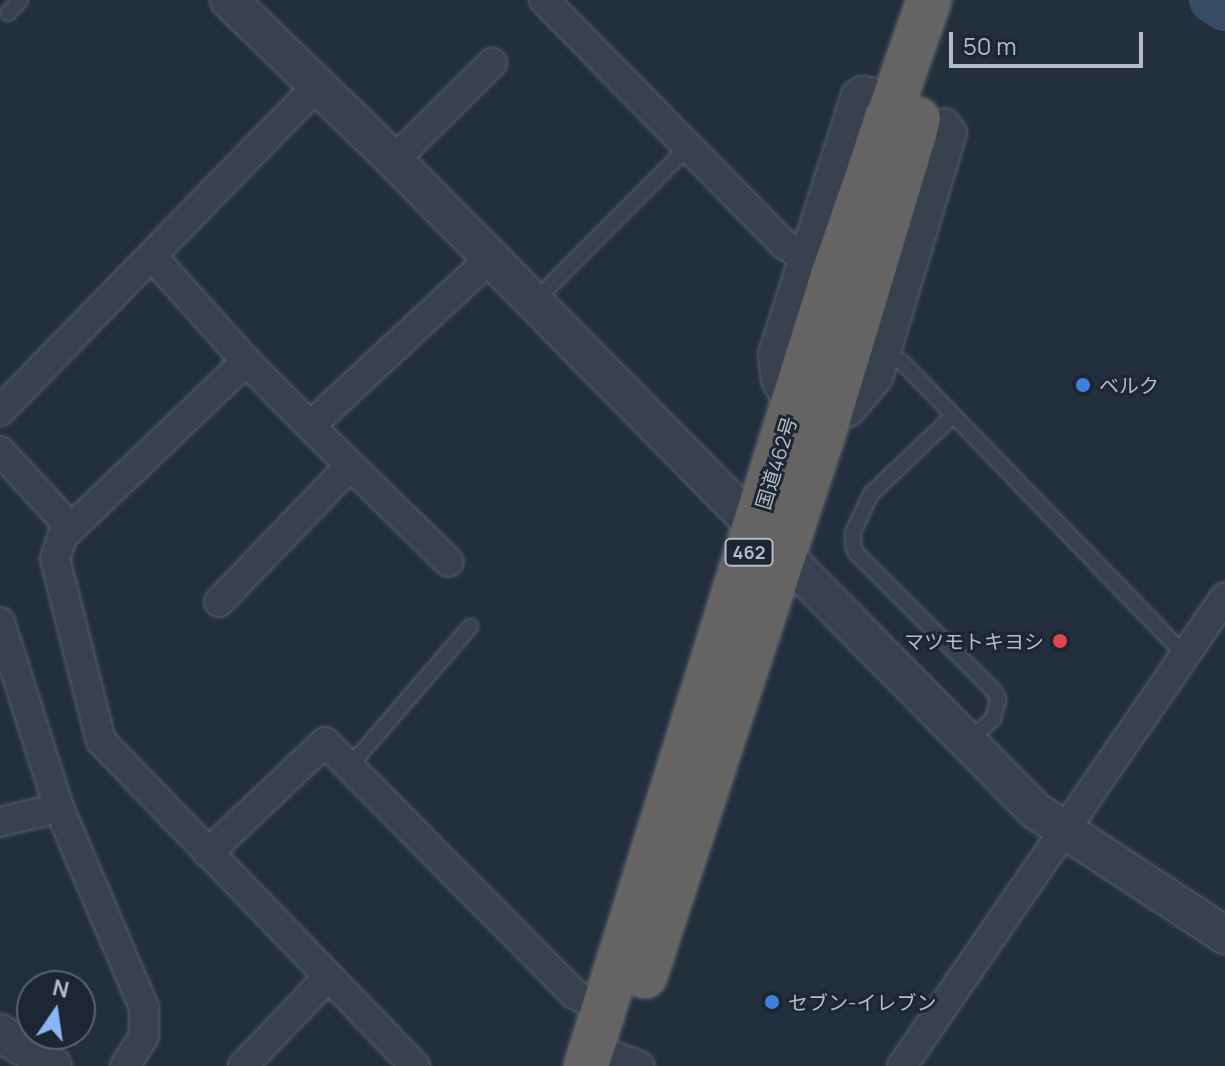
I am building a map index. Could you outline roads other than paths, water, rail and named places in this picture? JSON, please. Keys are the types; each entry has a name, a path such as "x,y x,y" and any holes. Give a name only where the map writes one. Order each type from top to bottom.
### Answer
{"highway":[{"name":"国道462号","path":"615,1064 810,414 833,276 928,30 954,0"},
{"name":"国道462号","path":"615,1064 604,1010 770,542"}],"street":[{"path":"229,0 394,160 1036,811 1065,833 1225,935"},
{"path":"544,0 785,245 803,256"},
{"path":"394,160 492,63"},
{"path":"0,411 316,87"},
{"path":"870,92 862,91 856,95 773,354 776,380 810,414 850,411 878,378 952,133 945,123"},
{"path":"152,256 246,361 449,562"},
{"path":"310,426 490,259"},
{"path":"246,361 62,537 55,559 101,741 415,1066"},
{"path":"0,451 71,528"},
{"path":"219,602 350,466"},
{"path":"902,1066 1225,597"},
{"path":"1,632 59,808 144,1007 144,1036 125,1066"},
{"path":"208,853 325,742 574,994 604,1010"},
{"path":"0,822 59,808"},
{"path":"243,1066 328,977"},
{"path":"0,1033 53,1066"}],"lane":[{"path":"8,13 20,0"},
{"path":"534,302 688,147"},
{"path":"885,353 903,363 1186,656"},
{"path":"953,416 871,494 863,505 853,532 853,544 856,553 995,692 998,700 993,719 967,743"},
{"path":"350,766 470,627"}],"waterway":[{"path":"1212,0 1225,8"}],"place":[{"name":"ベルク","path":"1083,385"},
{"name":"マツモトキヨシ","path":"1060,641"},
{"name":"セブン-イレブン","path":"772,1002"}]}
